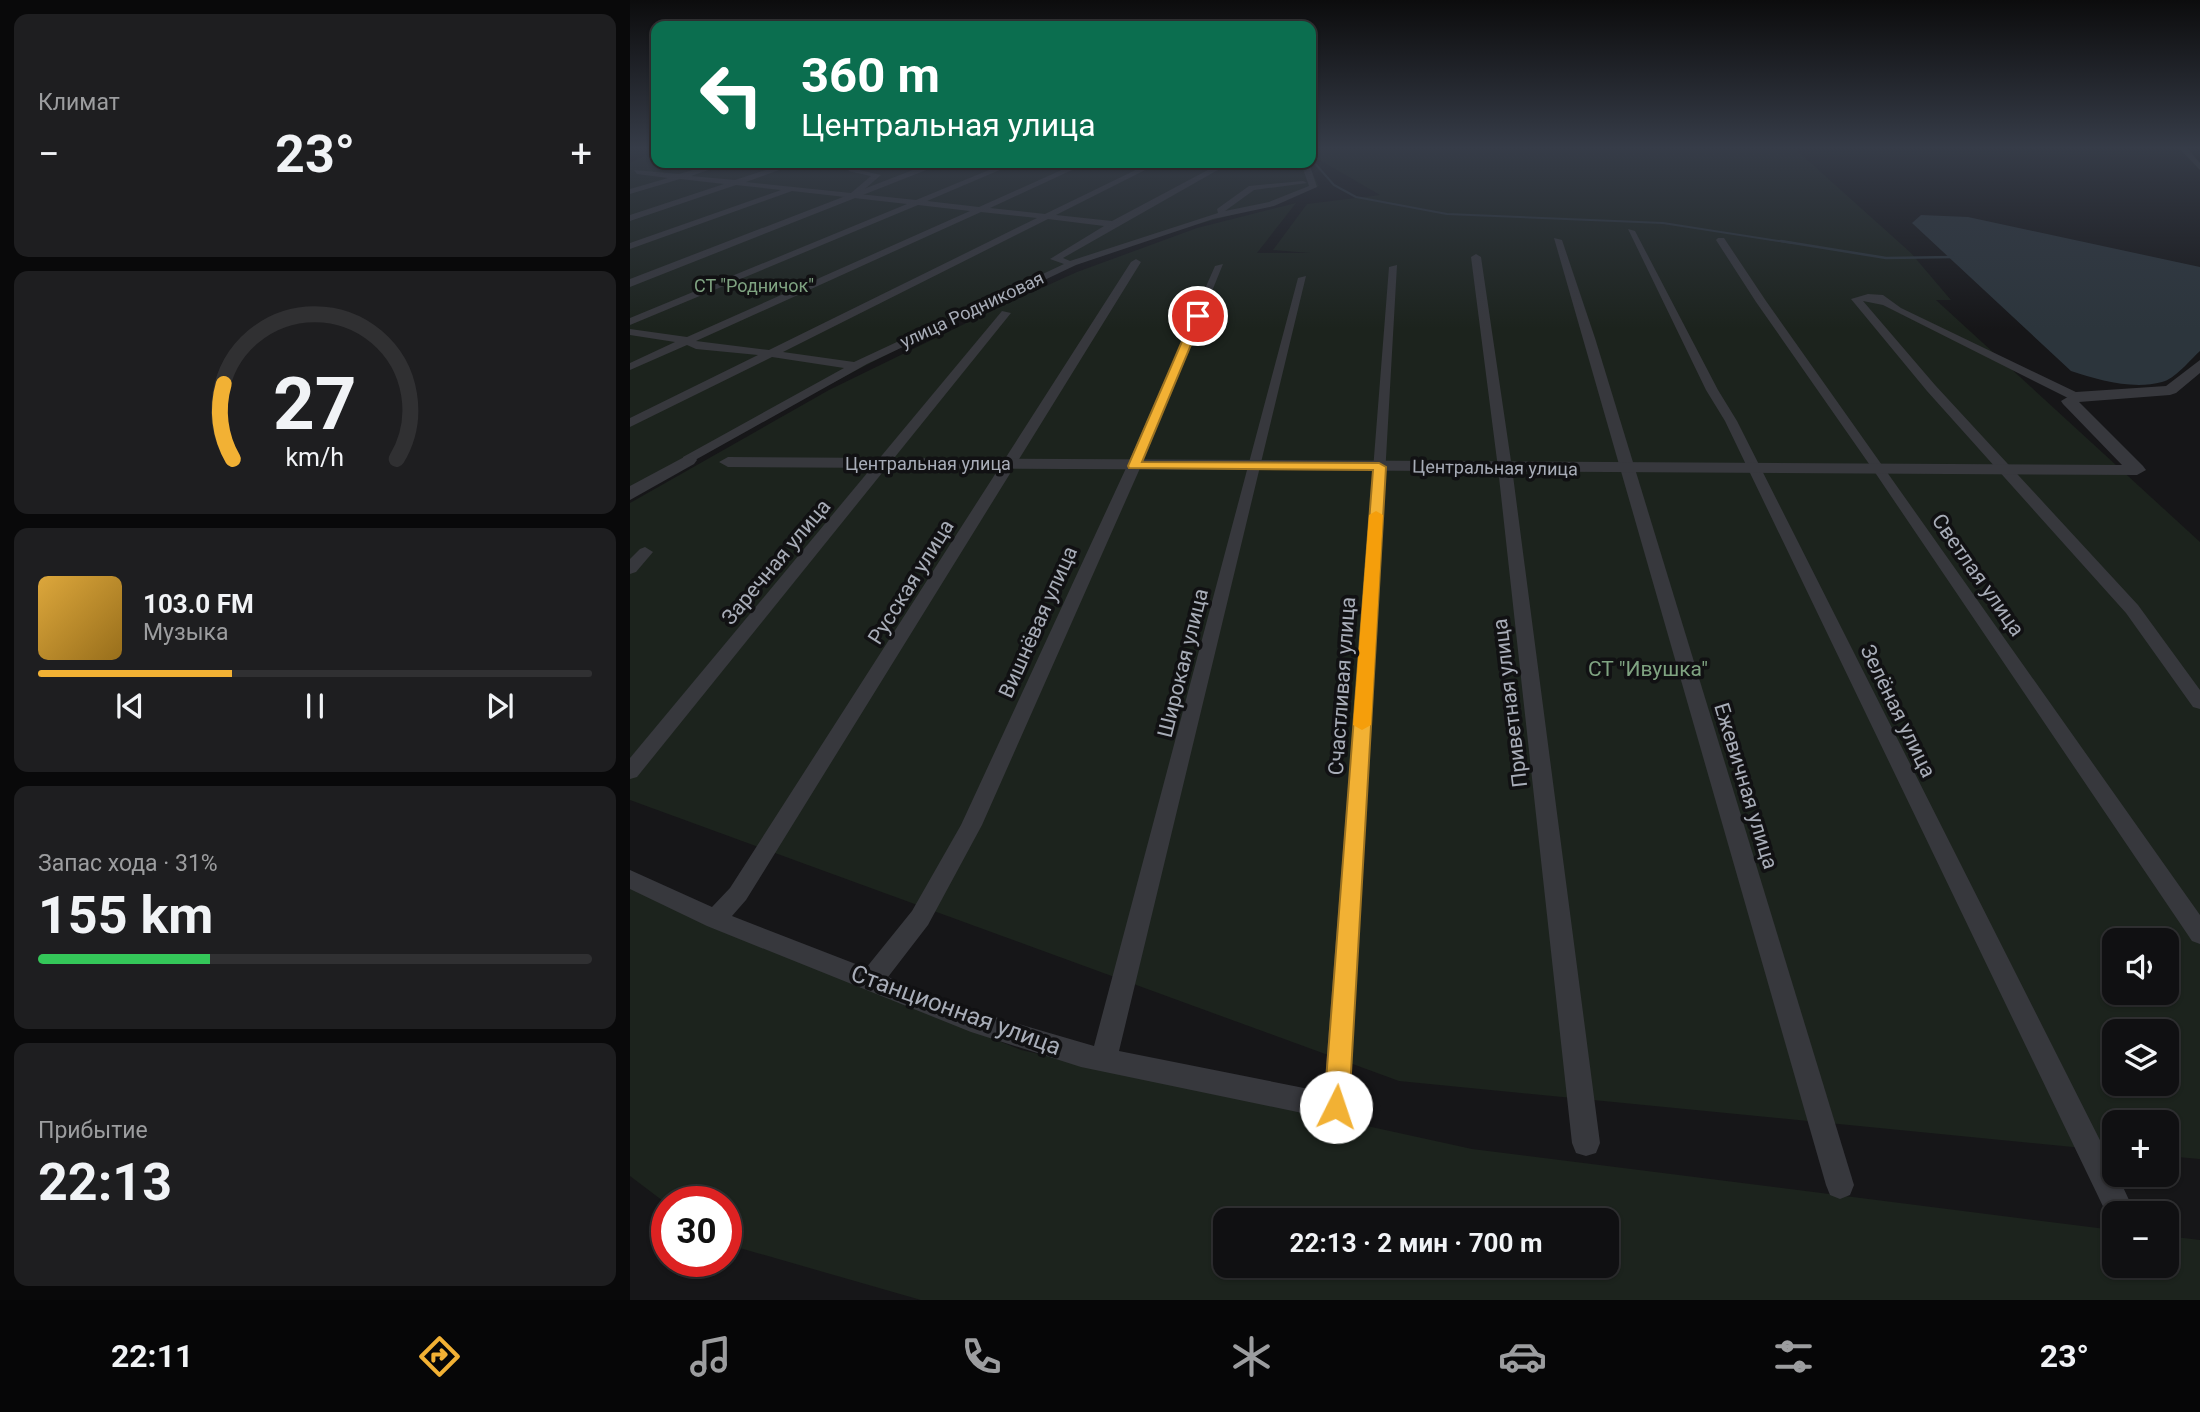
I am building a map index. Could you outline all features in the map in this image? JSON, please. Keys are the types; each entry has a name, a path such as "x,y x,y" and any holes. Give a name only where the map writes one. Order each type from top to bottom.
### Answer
{"street":[{"path":"630,218 660,208"},
{"path":"630,246 740,208"},
{"path":"630,283 822,208"},
{"path":"630,322 904,208"},
{"path":"959,208 1113,223"},
{"path":"630,368 986,208"},
{"path":"630,423 1061,208"},
{"path":"1073,263 1055,259 1142,208"},
{"path":"1211,217 1224,208"},
{"name":"улица Родниковая","path":"630,494 856,366 964,312 1073,263 1211,217 1254,208"},
{"name":"Зелёная улица","path":"1631,231 1754,469 2115,1201"},
{"name":"Ежевичная улица","path":"1557,240 1628,469 1840,1185"},
{"name":"Светлая улица","path":"1721,240 1761,302 2200,934"},
{"name":"Приветная улица","path":"1476,257 1505,468 1586,1143"},
{"name":"Русская улица","path":"715,919 738,894 1136,262"},
{"name":"Вишнёвая улица","path":"870,981 920,919 971,825 1134,466 1220,266"},
{"name":"Счастливая улица","path":"1336,1107 1394,267"},
{"name":"Широкая улица","path":"1104,1059 1303,278"},
{"path":"2200,365 2170,390 2074,401 1881,300 1868,297 1856,299 1931,388 2132,609 2200,703"},
{"name":"Заречная улица","path":"630,772 1006,313"},
{"path":"630,332 688,341 696,346 734,348 856,366"},
{"name":"Центральная улица","path":"728,462 2137,470 2074,401"},
{"path":"630,569 645,552"},
{"name":"Станционная улица","path":"630,878 715,919 971,1021 1081,1055 1336,1107"}],"green space":[{"name":"СТ \"Родничок\"","path":"630,208 1257,208 1137,242 1077,264 907,344 630,492"},
{"name":"СТ \"Ивушка\"","path":"1278,208 1292,208 1257,253 1310,253 1273,250 1304,208 1861,208 1911,253 1951,300 1936,300 2200,542 2200,1159 2179,1157 2179,1110 2102,1110 2102,1150 1399,1081 630,800 630,503 829,390 1077,272 1197,228"},
{"path":"630,886 710,925 1021,1050 1472,1149 2102,1228 2102,1278 2179,1278 2179,1237 2200,1240 2200,1300 921,1300 742,1249 742,1186 651,1186 651,1192 630,1176"}],"shaded area":[{"path":"1921,215 1968,217 2200,267 2200,351 2172,377 2151,384 2116,383 2071,371 1912,223"}],"waterway":[{"path":"1413,208 1447,214 1663,223 1792,243"},
{"path":"1781,241 1886,258 1953,257"}],"slow traffic":[{"path":"1362,725 1376,515"}],"route":[{"path":"1198,316 1134,466 1379,467 1336,1107"}]}
